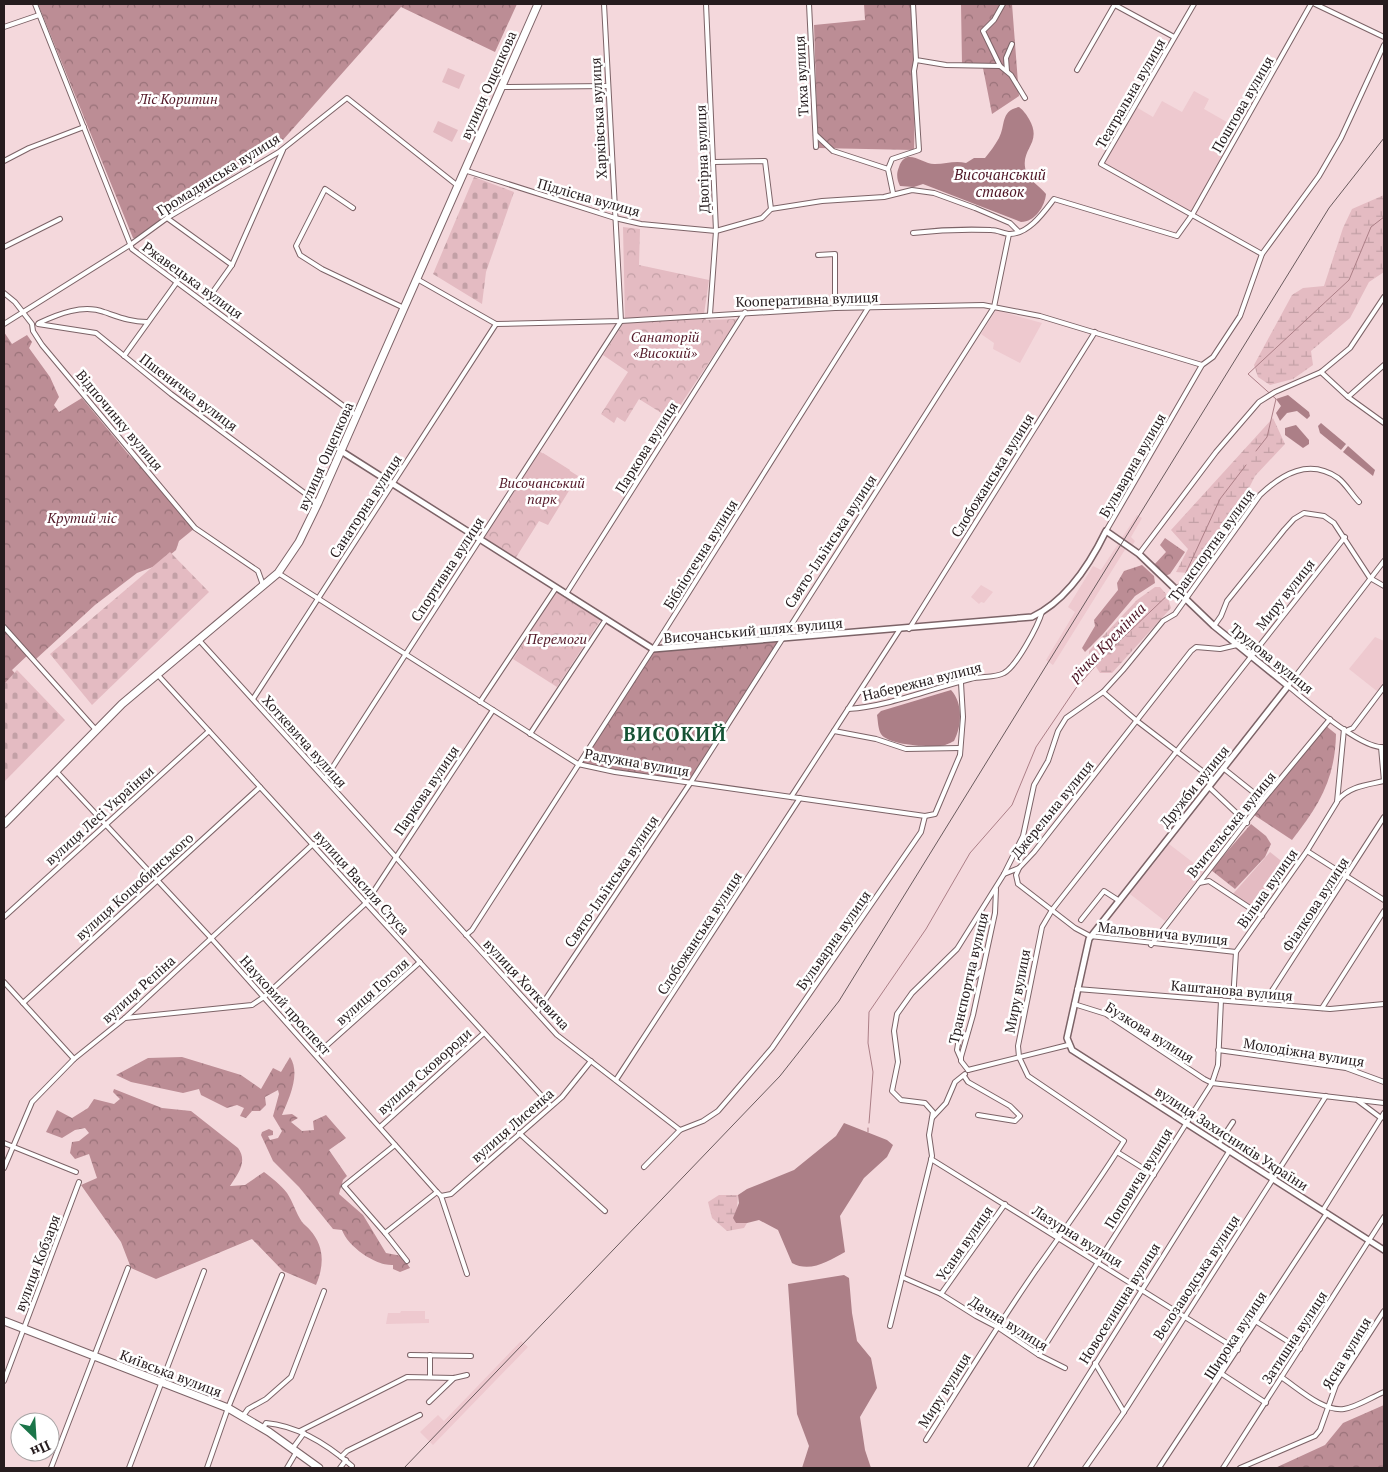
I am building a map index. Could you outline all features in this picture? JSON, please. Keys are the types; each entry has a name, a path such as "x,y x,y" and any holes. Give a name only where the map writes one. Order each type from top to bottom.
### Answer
{"highway":[{"name":"вулиця Ощепкова","path":"4,824 96,730 157,674 264,587 278,573 299,542 357,416 538,4"},
{"name":"Київська вулиця","path":"4,1321 228,1408 263,1428 319,1468"}],"street":[{"name":"Ржавецька вулиця","path":"35,4 132,249 357,416"},
{"name":"Харківська вулиця","path":"604,4 621,321"},
{"name":"Двогірна вулиця","path":"706,4 716,231 710,314"},
{"name":"Тиха вулиця","path":"809,4 816,147"},
{"path":"894,193 888,169 892,159 920,150 914,71 916,60 913,4"},
{"path":"1003,4 994,20 983,31 984,36 1000,66 1007,71 1024,98"},
{"path":"1077,70 1115,4 1174,37"},
{"name":"Театральна вулиця","path":"1194,4 1101,164 1262,254"},
{"name":"Поштова вулиця","path":"1018,231 1041,217 1054,199 1177,236 1192,215 1311,4"},
{"path":"1315,4 1384,37"},
{"path":"4,27 39,15"},
{"path":"1007,71 1006,58 1012,44"},
{"name":"Бульварна вулиця","path":"1002,674 1011,666 1039,623 1042,612 1061,597 1080,574 1202,365 1213,357 1240,316 1262,254 1319,176 1342,138 1384,45"},
{"path":"916,60 946,65 1000,66"},
{"path":"501,87 608,86"},
{"name":"Громадянська вулиця","path":"4,324 130,245 167,218 284,148 347,98 458,186"},
{"path":"4,161 29,148 84,127"},
{"path":"816,135 833,151 888,169"},
{"path":"205,302 232,265 284,148"},
{"path":"714,162 765,161 771,209"},
{"name":"Підлісна вулиця","path":"464,170 615,218 642,224 716,231 762,218 771,209 822,201 884,197 912,190 934,193 1002,218 1018,231"},
{"path":"353,208 325,189 296,246 300,254 322,269 404,308"},
{"path":"167,218 232,265"},
{"path":"4,247 60,219"},
{"path":"913,233 940,230 992,230 1009,234 1018,231"},
{"path":"994,306 1009,234"},
{"path":"818,256 835,254 835,308"},
{"path":"417,279 496,324"},
{"path":"124,356 177,282"},
{"path":"4,293 32,324"},
{"path":"1139,554 1216,452 1250,412 1271,394 1321,372 1350,348 1384,297"},
{"name":"Кооперативна вулиця","path":"496,324 621,321 710,314 835,308 983,305 1040,316 1202,365"},
{"name":"Свято-Ільїнська вулиця","path":"536,1012 691,782 780,639 994,306"},
{"name":"Бібліотечна вулиця","path":"466,935 472,930 653,650 868,308"},
{"path":"38,324 65,312 90,309 103,311 120,319 147,322"},
{"name":"Паркова вулиця","path":"566,594 745,312"},
{"name":"Спортивна вулиця","path":"325,779 621,321"},
{"name":"Пшеничка вулиця","path":"32,324 96,333 171,394 318,503"},
{"name":"Відпочинку вулиця","path":"32,324 33,331 42,345 195,528 258,572 264,587"},
{"name":"Санаторна вулиця","path":"253,699 496,324"},
{"name":"Слобожанська вулиця","path":"909,629 1095,332"},
{"path":"1348,397 1384,365"},
{"path":"1321,372 1348,397 1384,423"},
{"name":"Височанський шлях вулиця","path":"341,452 653,650 1019,620 1042,612"},
{"name":"Транспортна вулиця","path":"1004,874 1023,836 1034,785 1048,761 1058,731 1066,718 1103,692 1163,621 1175,614 1184,598 1247,516 1260,495 1287,474 1303,469 1327,472 1339,479 1359,502"},
{"path":"1214,626 1221,616 1227,601 1294,519 1304,513 1324,516 1334,523 1345,537 1370,578 1384,586"},
{"name":"Трудова вулиця","path":"1106,531 1139,554 1214,626 1330,719 1353,735 1374,746 1383,747"},
{"name":"Миру вулиця","path":"1019,1057 1018,1046 1037,944 1042,927 1052,910 1345,537"},
{"name":"Дружби вулиця","path":"1068,1045 1067,1038 1090,936 1209,787 1384,561"},
{"name":"Радужна вулиця","path":"278,573 578,764 924,816"},
{"path":"480,702 556,588"},
{"path":"530,734 606,619"},
{"path":"4,627 96,730"},
{"path":"791,797 900,629"},
{"name":"Хоткевича вулиця","path":"198,639 395,857"},
{"name":"Джерельна вулиця","path":"932,1118 933,1112 928,1105 897,1098 892,1091 898,1062 898,1048 894,1031 897,1014 912,993 957,949 1004,874 1019,868 1191,651 1196,647 1220,649 1237,645"},
{"name":"вулиця Василя Стуса","path":"157,674 551,1106"},
{"name":"Набережна вулиця","path":"848,709 879,705 961,682 1002,674"},
{"name":"Бульварна вулиця","path":"644,1167 680,1130 703,1121 718,1111 772,1048 920,832 924,816 935,814 960,748 963,717 961,682"},
{"path":"1346,729 1353,728 1384,687"},
{"path":"1103,692 1137,721 1214,780"},
{"name":"Паркова вулиця","path":"264,997 366,903 493,710"},
{"name":"Вчительська вулиця","path":"1151,945 1263,800 1330,719"},
{"name":"Вільна вулиця","path":"1236,952 1306,851 1337,802 1346,729"},
{"name":"вулиця Лесі Українки","path":"4,917 209,731"},
{"path":"834,731 876,739 906,749 960,748"},
{"path":"1337,802 1343,794 1356,787 1384,781 1383,747"},
{"path":"1223,768 1263,800"},
{"name":"Науковий проспект","path":"56,771 211,938 441,1196 467,1274"},
{"name":"вулиця Коцюбинського","path":"23,1003 260,787"},
{"path":"1209,787 1247,823"},
{"name":"Слобожанська вулиця","path":"616,1080 800,798"},
{"name":"Фіалкова вулиця","path":"1264,1004 1384,817"},
{"name":"вулиця Рєпіна","path":"4,1168 32,1102 74,1059 125,1018 313,844"},
{"path":"1306,851 1384,900"},
{"name":"вулиця Хоткевича","path":"395,857 557,1035 680,1130"},
{"name":"Мальовнича вулиця","path":"1019,868 1016,881 1052,910 1090,936 1151,945 1236,952"},
{"path":"1199,883 1209,881 1262,916"},
{"name":"Транспортна вулиця","path":"968,1070 961,1059 973,1015 995,913 996,887"},
{"path":"1081,920 1104,891 1118,900"},
{"path":"1322,1008 1384,911"},
{"path":"1233,1001 1236,952"},
{"name":"вулиця Гоголя","path":"316,1056 420,962"},
{"path":"961,1059 956,1050 967,991 973,979 981,971"},
{"path":"4,983 74,1059"},
{"name":"Каштанова вулиця","path":"1077,989 1322,1008 1384,1004"},
{"path":"125,1018 252,1005 264,997"},
{"name":"Поповича вулиця","path":"1039,1356 1212,1083 1218,1065 1221,1000"},
{"name":"Бузкова вулиця","path":"1074,1004 1106,1014 1212,1083"},
{"name":"вулиця Сковороди","path":"380,1127 484,1033"},
{"path":"890,1326 931,1159 932,1151 929,1135 932,1118 946,1103 955,1082 964,1076 968,1070 1068,1045"},
{"name":"вулиця Захисників України","path":"1068,1045 1072,1050 1384,1250"},
{"name":"Молодіжна вулиця","path":"1218,1050 1346,1068 1384,1082"},
{"path":"1019,1057 1028,1076 1124,1141 1117,1152 1154,1175"},
{"name":"вулиця Лисенка","path":"441,1196 451,1194 562,1097 591,1061"},
{"path":"964,1076 968,1082 1010,1106 1020,1116 1013,1121 978,1115"},
{"path":"1212,1083 1384,1102"},
{"name":"Велозаводська вулиця","path":"1085,1468 1124,1412 1326,1096"},
{"path":"1357,1100 1382,1118"},
{"name":"Широка вулиця","path":"1159,1468 1257,1322 1384,1113"},
{"path":"1219,1143 1233,1122"},
{"path":"519,1133 605,1211"},
{"path":"4,1143 76,1172"},
{"path":"396,1145 344,1186 407,1261"},
{"name":"Новоселищна вулиця","path":"1030,1468 1141,1288 1230,1150"},
{"name":"Миру вулиця","path":"926,1440 1039,1266 1061,1238 1117,1152"},
{"name":"Лазурна вулиця","path":"931,1159 1185,1315 1238,1350"},
{"name":"вулиця Кобзаря","path":"4,1380 79,1182"},
{"path":"385,1233 437,1192"},
{"name":"Усаня вулиця","path":"941,1294 1006,1204"},
{"name":"Затишна вулиця","path":"1223,1468 1384,1217"},
{"path":"51,1468 128,1268"},
{"path":"129,1468 204,1271"},
{"path":"207,1468 228,1408 282,1275"},
{"path":"902,1277 941,1294"},
{"path":"243,1416 248,1409 266,1399 291,1376 324,1291"},
{"name":"Дачна вулиця","path":"941,1294 999,1328 1039,1356 1065,1368"},
{"name":"Ясна вулиця","path":"1240,1468 1315,1436 1320,1430 1336,1385 1384,1311"},
{"path":"1257,1322 1300,1348"},
{"path":"410,1355 471,1356"},
{"path":"430,1355 430,1377"},
{"path":"1095,1363 1124,1412"},
{"path":"1222,1374 1266,1403"},
{"path":"287,1468 302,1432 407,1377 454,1378 468,1375"},
{"path":"1281,1377 1328,1407 1346,1408 1384,1392"},
{"path":"429,1402 454,1378"},
{"path":"342,1457 347,1451 420,1415"},
{"path":"263,1428 266,1423 282,1424 302,1432 342,1457 352,1466"},
{"path":"340,1468 346,1460"}],"shaded area":[{"path":"1194,91 1209,99 1204,109 1239,129 1191,213 1104,164 1136,107 1153,117 1162,101 1182,112"},
{"path":"996,310 1042,323 1020,363 993,349 994,343 981,334"},
{"path":"1137,515 1142,518 1131,537 1135,541 1132,546 1126,548 1053,665 1046,660 1075,612 1068,607 1093,566 1101,570"},
{"path":"981,585 993,592 984,603 981,602 979,604 971,597"},
{"path":"1375,637 1384,641 1384,683 1378,692 1349,669"},
{"path":"1169,844 1204,871 1165,921 1130,894 1150,864 1152,866"},
{"path":"401,1311 425,1311 425,1319 429,1319 429,1323 386,1324 388,1313 400,1313"},
{"path":"521,1341 528,1347 433,1445 420,1432 438,1415 444,1421"}],"green space":[{"name":"Ліс Коритин","path":"38,4 517,4 495,52 401,7 282,141 139,239 133,238"},
{"path":"864,4 913,4 916,60 914,150 818,148 814,25 865,20"},
{"path":"961,4 1012,4 1019,96 992,114 982,63 962,65"},
{"path":"448,68 465,75 459,89 442,82"},
{"path":"438,121 458,130 452,142 433,132"},
{"path":"474,177 514,192 486,272 482,304 433,274"},
{"path":"1384,195 1384,272 1369,282 1350,318 1311,351 1313,365 1293,379 1270,385 1258,377 1254,365 1292,295 1303,288 1324,286 1343,228 1352,209"},
{"name":"Санаторій «Високий»","path":"623,227 640,229 639,265 709,280 704,314 706,320 738,319 671,419 639,399 625,422 617,417 614,423 601,414 628,372 603,355 625,321"},
{"name":"Крутий ліс","path":"4,332 12,344 27,335 32,342 29,348 50,377 59,397 54,405 59,412 82,398 129,455 147,471 183,517 195,528 179,541 176,550 158,565 137,573 95,605 36,659 30,653 12,670 31,692 4,719"},
{"path":"1273,418 1285,444 1255,476 1247,492 1187,573 1176,572 1188,549 1171,530"},
{"name":"Височанський парк","path":"539,451 578,476 548,525 539,521 515,559 482,538"},
{"path":"543,453 570,470 540,517 513,500"},
{"path":"1165,538 1185,552 1170,574 1163,577 1153,566 1166,552 1160,545"},
{"path":"170,552 209,592 92,705 50,654"},
{"path":"1142,565 1154,576 1155,583 1135,596 1085,652 1082,648 1095,626 1094,620 1118,590 1117,583 1124,571"},
{"path":"1155,587 1160,587 1167,595 1171,608 1112,673 1100,673 1089,656 1089,651 1137,600"},
{"name":"Перемоги","path":"558,589 602,618 557,687 513,659"},
{"path":"780,639 691,782 578,764 653,649"},
{"path":"17,670 65,720 4,782 4,684"},
{"path":"1326,726 1336,734 1329,779 1318,803 1292,840 1254,815"},
{"path":"1251,824 1266,836 1271,844 1265,857 1235,889 1211,870"},
{"path":"1270,852 1285,864 1257,909 1232,895"},
{"path":"182,1057 241,1075 261,1089 273,1068 281,1072 290,1057 294,1071 293,1086 282,1115 292,1114 298,1118 291,1122 302,1131 314,1130 313,1121 326,1115 346,1138 329,1150 347,1176 343,1180 339,1194 363,1215 386,1253 402,1256 410,1268 400,1272 393,1269 393,1265 371,1259 356,1249 342,1230 333,1229 299,1187 273,1161 261,1135 262,1132 269,1129 273,1131 273,1135 268,1136 270,1140 278,1138 282,1131 273,1116 279,1094 278,1090 265,1097 266,1105 260,1111 252,1111 246,1118 240,1116 244,1108 237,1105 227,1108 201,1095 199,1089 183,1093 131,1082 116,1075 148,1058"},
{"path":"114,1089 162,1108 191,1111 238,1148 241,1153 242,1163 239,1172 230,1186 245,1185 264,1172 279,1184 289,1196 302,1222 315,1236 321,1250 321,1271 316,1285 283,1271 252,1239 156,1279 131,1268 121,1242 81,1185 97,1178 89,1154 75,1159 70,1153 72,1142 79,1141 89,1133 85,1128 75,1130 62,1138 46,1132 57,1110 72,1118 88,1108 94,1099 114,1104 120,1099 113,1092"},
{"path":"719,1195 738,1195 736,1223 747,1223 744,1228 727,1231 712,1218 708,1202"},
{"path":"1384,1405 1384,1468 1275,1468 1325,1445 1343,1423"}],"water":[{"name":"Височанський ставок","path":"1019,107 1029,119 1034,135 1025,159 1027,174 1046,194 1041,208 1031,219 1021,222 923,184 914,187 900,186 897,172 902,161 906,158 915,158 935,164 966,163 974,158 985,158 999,138 1006,115"},
{"path":"1288,395 1309,412 1310,416 1307,419 1297,411 1287,413 1280,421 1276,413 1281,406 1276,399"},
{"path":"1321,423 1346,444 1341,450 1320,433 1318,426"},
{"path":"1296,425 1309,440 1309,444 1303,448 1285,435 1285,428"},
{"path":"1348,446 1375,470 1373,476 1343,452"},
{"path":"951,690 958,701 960,715 959,729 954,741 942,746 917,746 891,741 881,734 877,715 881,711"},
{"path":"844,1123 887,1140 893,1145 887,1157 864,1178 840,1216 845,1252 819,1265 799,1266 792,1263 778,1230 759,1220 736,1223 733,1218 739,1203 738,1195 747,1189 794,1170 836,1136"},
{"path":"844,1275 849,1278 857,1341 871,1358 877,1388 860,1417 865,1450 871,1468 802,1468 809,1446 797,1414 788,1284"}],"waterway":[{"name":"річка Кремінна","path":"1256,451 1267,437 1276,399 1248,374 1349,280 1371,227 1384,217"},
{"name":"річка Кремінна","path":"1176,586 1182,581 1220,499 1246,465"},
{"name":"річка Кремінна","path":"869,1123 873,1072 868,1043 869,1012 926,929 970,853 1012,805 1036,747 1076,688 1106,654 1174,589"}],"railway":[{"path":"404,1468 780,1076 839,1001 1329,208 1384,138"}],"district":[{"name":"ВИСОКИЙ","path":"675,733"}]}
